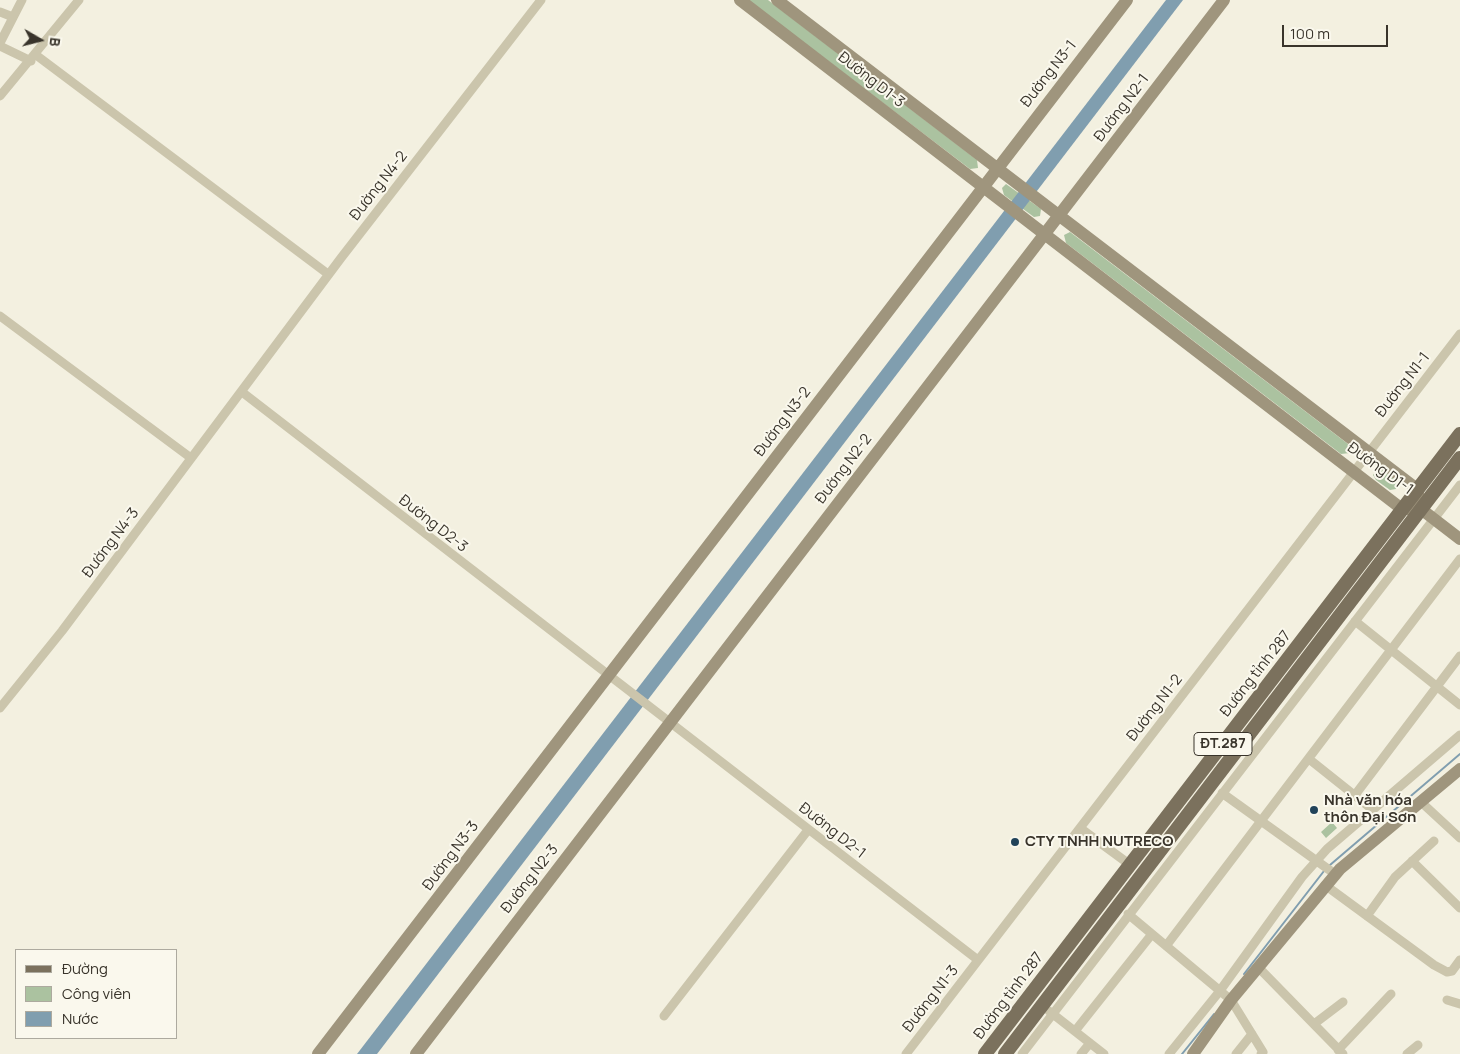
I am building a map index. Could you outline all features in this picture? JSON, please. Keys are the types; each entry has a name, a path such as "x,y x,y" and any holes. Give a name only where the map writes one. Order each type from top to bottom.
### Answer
{"main road":[{"name":"Đường tỉnh 287","path":"985,1054 1460,434"},
{"name":"Đường tỉnh 287","path":"1005,1054 1048,1010 1118,904 1460,458"},
{"path":"1106,895 1118,904"}],"street":[{"path":"22,0 0,44 33,58 328,274"},
{"name":"Đường N4-2","path":"242,392 328,274 542,0"},
{"name":"Đường D1-3","path":"740,0 1045,235"},
{"name":"Đường D1-3","path":"777,0 1060,215"},
{"name":"Đường N3-1","path":"982,186 1127,0"},
{"name":"Đường N2-1","path":"1045,235 1224,0"},
{"path":"0,96 33,58 77,1"},
{"path":"0,12 13,17"},
{"name":"Đường N3-2","path":"608,676 982,186"},
{"name":"Đường D1-1","path":"1045,235 1402,509 1420,509 1417,489 1060,215"},
{"name":"Đường N2-2","path":"670,724 1045,235"},
{"path":"0,316 191,458"},
{"name":"Đường N1-1","path":"1354,471 1460,334"},
{"name":"Đường D2-3","path":"242,392 670,724"},
{"name":"Đường N4-3","path":"0,708 62,631 242,392"},
{"name":"Đường N1-2","path":"978,960 1354,471"},
{"path":"1022,1054 1048,1010 1128,914 1460,485"},
{"path":"1420,509 1460,539"},
{"path":"1166,946 1460,559"},
{"path":"1355,621 1460,705"},
{"path":"1354,795 1460,656"},
{"name":"Đường N3-3","path":"318,1054 608,676"},
{"name":"Đường D2-1","path":"670,724 978,960"},
{"name":"Đường N2-3","path":"416,1054 670,724"},
{"path":"1169,1054 1219,992 1302,877 1316,861 1327,849 1460,736"},
{"path":"1309,759 1373,810"},
{"path":"1193,1054 1231,1000 1336,874 1460,769"},
{"path":"1222,793 1336,874"},
{"path":"1421,802 1460,838"},
{"path":"1080,828 1129,864"},
{"path":"664,1016 808,830"},
{"path":"1367,916 1395,877 1434,841"},
{"path":"1412,862 1460,908"},
{"path":"1326,885 1434,965 1448,972 1452,971 1460,960"},
{"path":"1128,914 1219,992 1231,1000 1263,1052 1261,1054"},
{"path":"1075,1031 1152,934"},
{"name":"Đường N1-3","path":"906,1054 978,960"},
{"path":"1258,967 1340,1052 1391,994"},
{"path":"1447,1000 1460,1004"},
{"path":"1314,1024 1343,1002"},
{"path":"1048,1010 1104,1054"},
{"path":"1236,1054 1252,1034"},
{"path":"1081,1054 1090,1043"},
{"path":"1407,1054 1418,1045"}],"green space":[{"path":"748,0 768,0 977,160 978,168 970,169"},
{"path":"1006,184 1041,209 1040,216 1034,217 1004,195 1002,188"},
{"path":"1070,232 1348,444 1351,448 1350,453 1341,454 1066,243 1064,235"},
{"path":"1377,469 1382,470 1398,482 1396,489 1390,490 1376,480 1373,475"},
{"path":"1332,822 1337,828 1326,838 1321,832"}],"water":[{"path":"1166,0 1183,0 377,1054 357,1054"}],"waterway":[{"path":"1330,865 1460,754"},
{"path":"1244,974 1324,871"},
{"path":"1182,1054 1214,1014"}],"place":[{"name":"Nhà văn hóa thôn Đại Sơn","path":"1314,810"},
{"name":"CTY TNHH NUTRECO","path":"1015,842"}]}
